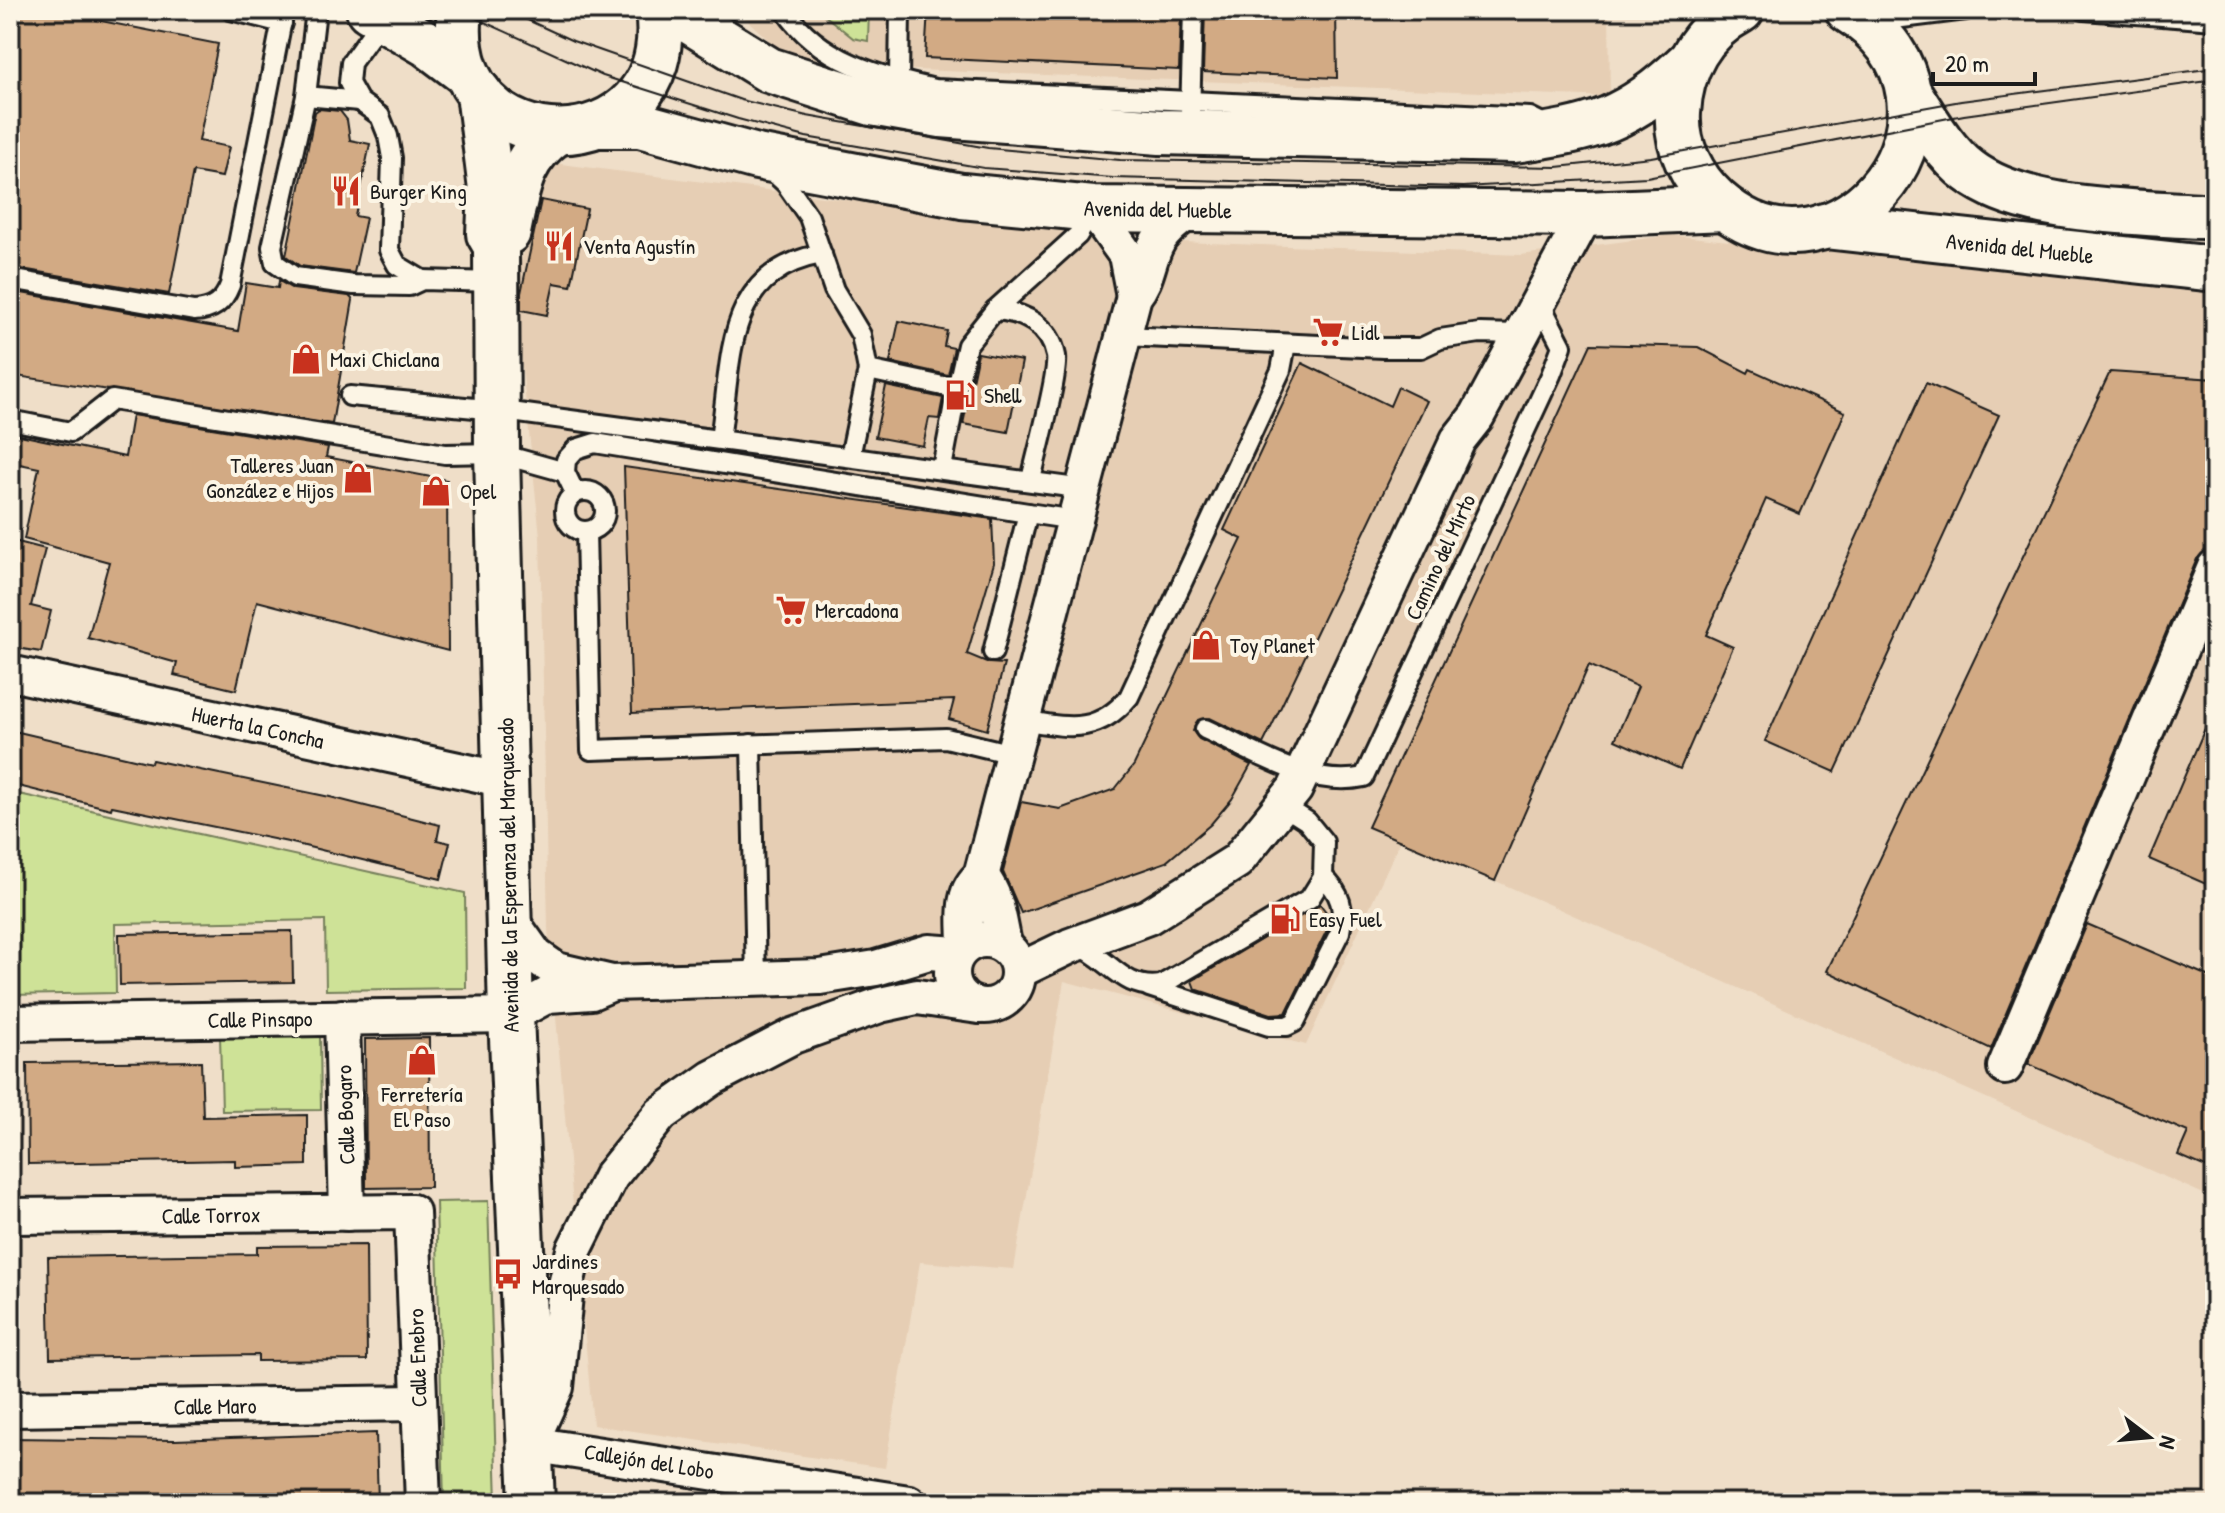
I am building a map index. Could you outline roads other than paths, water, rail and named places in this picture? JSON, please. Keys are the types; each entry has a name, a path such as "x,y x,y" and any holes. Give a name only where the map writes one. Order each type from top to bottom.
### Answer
{"main road":[{"name":"Avenida de la Esperanza del Marquesado","path":"460,10 460,54 473,84 491,189 489,234 496,264 496,410 511,1015 532,1503"},
{"path":"600,125 630,105 648,80 659,49 658,10"},
{"path":"672,10 769,70 872,103 941,115 1362,124 1514,140 1600,125 1625,114 1654,94 1688,63 1705,37 1741,10"},
{"path":"720,10 731,22 743,55"},
{"path":"376,14 473,84 513,123 556,133"},
{"path":"1688,63 1679,91 1678,121 1683,150 1706,191 1725,208 1748,221 1773,228 1800,230 1825,226 1850,216 1889,181 1902,157 1910,121 1909,93 1901,66 1887,43 1858,16"},
{"path":"1909,93 1967,170 2008,192 2047,203 2215,217"},
{"name":"Avenida del Mueble","path":"556,133 600,125 640,125 757,157 962,196 1093,209 1586,214 1725,208"},
{"path":"496,264 508,233 518,179 526,160 556,133"},
{"name":"Avenida del Mueble","path":"1825,226 2215,269"}],"street":[{"path":"979,1006 967,1001 952,980 951,967 961,950 965,904 971,884 981,876 1134,296 1126,255 1093,209"},
{"path":"1134,296 1146,282 1156,245 1164,232 1192,209"},
{"path":"1011,958 1070,946 1148,917 1237,861 1282,805 1303,772 1458,440 1477,416 1518,334 1586,214"},
{"path":"2005,1067 2215,567"},
{"name":"Huerta la Concha","path":"10,673 505,780"},
{"path":"820,977 979,1006 992,1006 1004,1000 1014,991 1011,958 989,885 981,876"},
{"path":"509,918 536,956 556,970 612,983 820,977 876,968 929,952 961,950 991,939 1011,958"},
{"path":"511,1015 548,995 591,992 612,983"},
{"path":"530,1444 556,1387 566,1285 574,1250 611,1176 661,1114 712,1078 793,1036 880,1005 917,997"},
{"name":"Calle Pinsapo","path":"10,1023 511,1015"},
{"name":"Calle Bogaro","path":"342,1017 347,1213"},
{"name":"Calle Torrox","path":"10,1216 412,1212"},
{"name":"Calle Enebro","path":"412,1212 423,1503"},
{"name":"Calle Maro","path":"10,1409 419,1403"},
{"name":"Callejón del Lobo","path":"530,1444 909,1503"}],"lane":[{"path":"10,279 194,311 220,302 230,285 283,16 231,10"},
{"path":"316,10 306,96 272,247 275,263 295,277 354,285 409,286 422,280 496,264"},
{"path":"785,10 796,26 829,53 899,80 935,89 1190,118 1193,10"},
{"path":"899,80 900,10"},
{"path":"1858,16 1966,10"},
{"path":"2084,10 2215,20"},
{"path":"376,14 351,63 349,83 359,101 380,116 388,136 392,158 389,250 397,265 422,280"},
{"path":"306,96 359,101"},
{"path":"757,157 786,184 801,206 834,290 861,335 868,370 850,457"},
{"path":"942,468 967,345 995,310 1078,235 1093,209"},
{"path":"720,439 740,315 752,291 771,271 796,259 822,254"},
{"name":"Camino del Mirto","path":"1303,772 1333,781 1364,777 1562,346 1538,299"},
{"path":"995,310 1013,311 1042,328 1057,358 1031,480"},
{"path":"1124,336 1421,348 1440,339 1480,333 1518,334"},
{"path":"1021,720 1082,727 1116,711 1129,697 1281,370 1286,344"},
{"path":"868,370 957,389"},
{"path":"350,396 496,410 1031,480 1079,504"},
{"path":"10,420 71,432 112,400 445,454 497,453 565,472"},
{"path":"575,493 565,472 568,456 595,443 1028,513 1079,504"},
{"path":"592,492 604,505 602,523 586,532 569,525 565,517 568,499 575,493 592,492"},
{"path":"993,652 1028,513"},
{"path":"586,532 591,750 946,738 1012,754"},
{"path":"1205,729 1303,772"},
{"path":"751,744 756,980"},
{"path":"1149,987 1181,976 1310,898 1323,877 1324,842 1307,821 1282,805"},
{"path":"1070,946 1078,945 1098,956 1125,980 1269,1026 1287,1026 1295,1022 1340,932 1344,917 1334,887 1323,877"}],"tram line":[{"path":"458,10 603,76 806,137 984,168 1113,178 1463,187 1647,177 1964,115 2215,80"},
{"path":"506,10 573,41 741,100 807,116 988,148 1120,160 1557,167 1651,157 1961,101 2215,68"}],"place":[{"name":"Burger King","path":"346,191"},
{"name":"Venta Agustín","path":"559,246"},
{"name":"Lidl","path":"1328,332"},
{"name":"Maxi Chiclana","path":"306,359"},
{"name":"Shell","path":"960,395"},
{"name":"Talleres Juan González e Hijos","path":"358,478"},
{"name":"Opel","path":"436,491"},
{"name":"Mercadona","path":"791,610"},
{"name":"Toy Planet","path":"1206,645"},
{"name":"Easy Fuel","path":"1285,919"},
{"name":"Ferretería El Paso","path":"422,1060"},
{"name":"Jardines Marquesado","path":"508,1274"}]}
